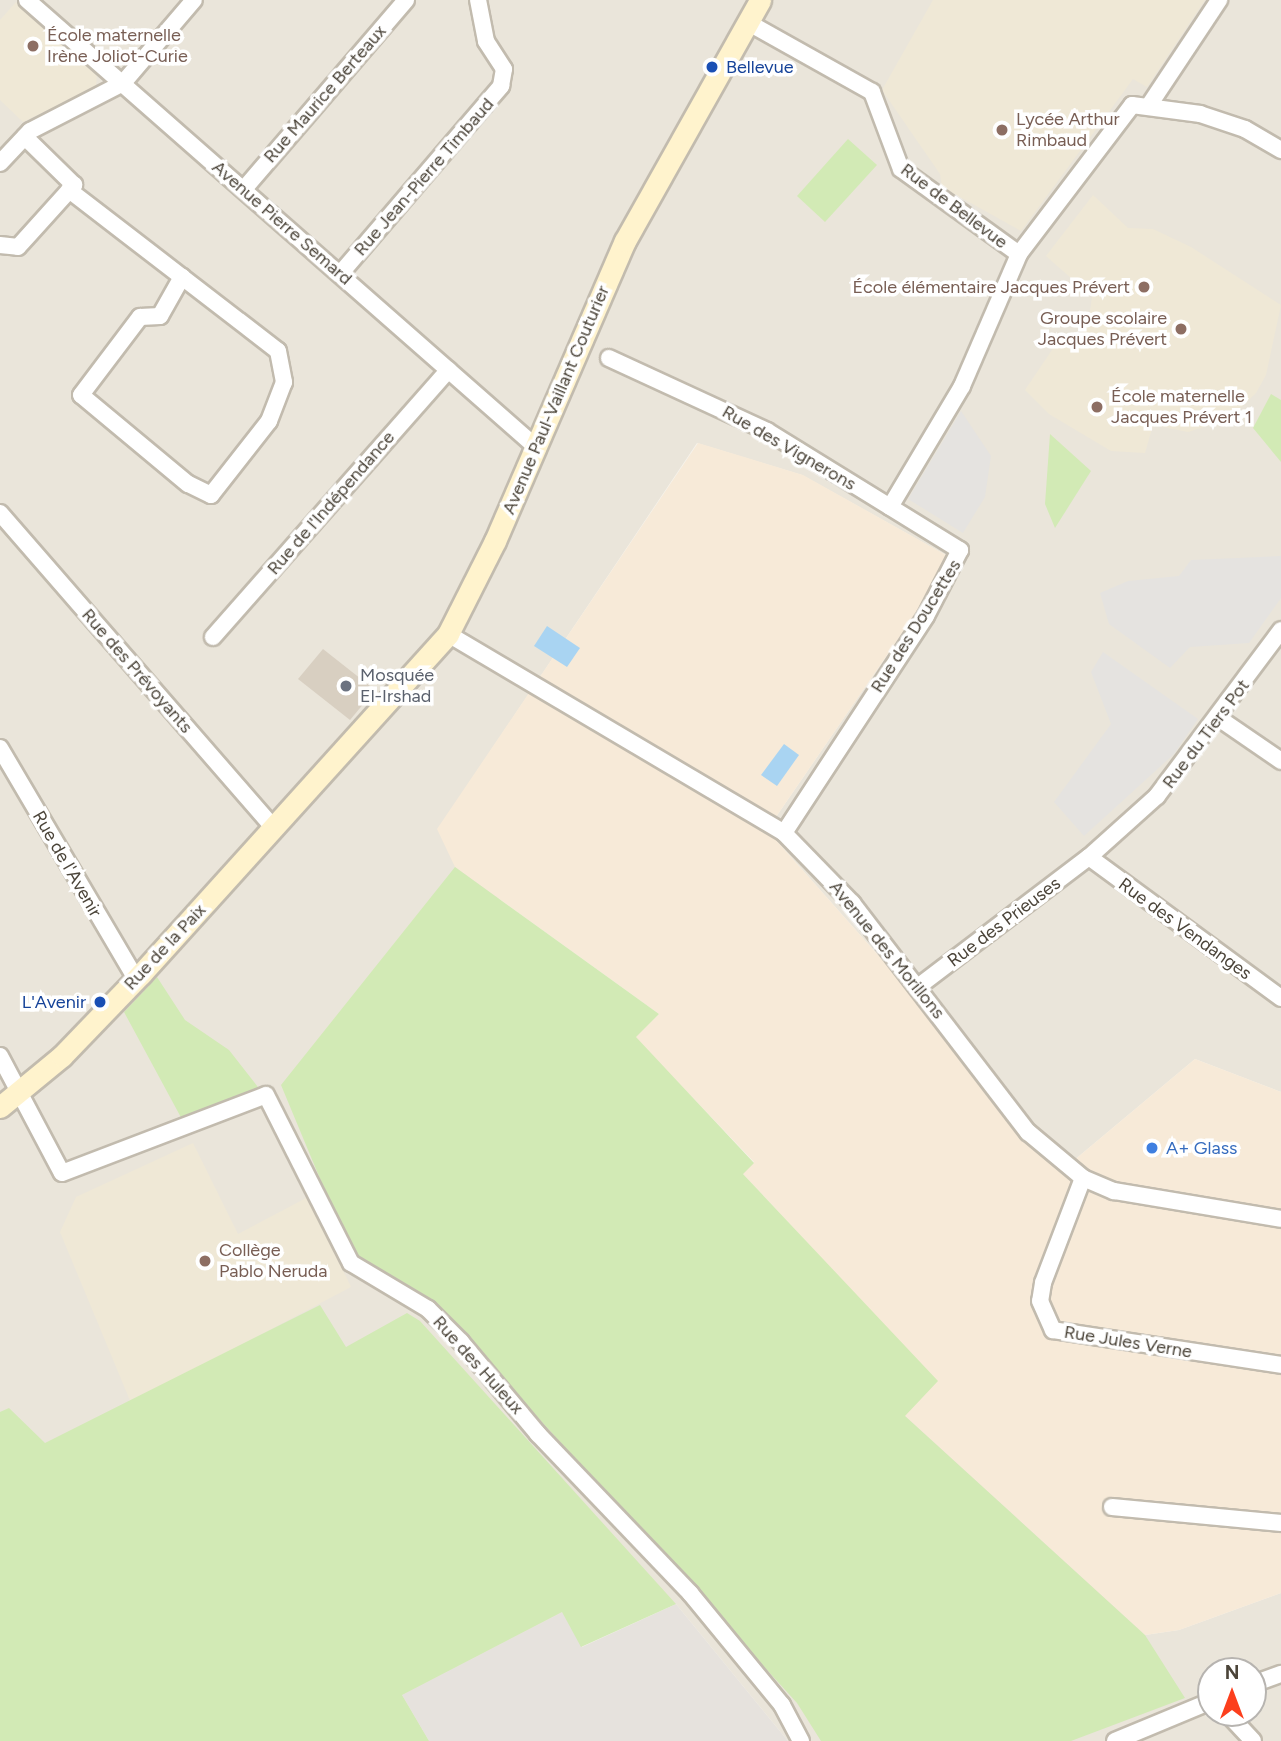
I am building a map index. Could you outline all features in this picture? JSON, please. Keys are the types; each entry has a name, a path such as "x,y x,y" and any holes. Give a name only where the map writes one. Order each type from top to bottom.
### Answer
{"street":[{"name":"Avenue Pierre Semard","path":"27,0 536,447"},
{"path":"0,163 25,137 122,83 194,0"},
{"name":"Rue Maurice Berteaux","path":"243,189 406,0"},
{"name":"Rue Jean-Pierre Timbaud","path":"340,274 501,86 504,69 486,41 478,0"},
{"name":"Avenue Paul-Vaillant Couturier","path":"321,778 448,634 536,447 625,241 760,0"},
{"path":"1150,104 1219,0"},
{"name":"Rue de Bellevue","path":"747,22 873,92 901,169 1019,254"},
{"path":"890,507 962,386 1019,254 1132,105 1150,104 1245,128 1281,150"},
{"path":"0,245 18,247 74,185 25,137"},
{"path":"69,190 182,277 278,351 284,382 269,421 211,495 188,484 81,395 140,317 160,316 182,277"},
{"name":"Rue des Vignerons","path":"609,358 758,426 890,507"},
{"name":"Rue de l'Indépendance","path":"213,637 448,370"},
{"name":"Rue des Doucettes","path":"784,833 961,555 890,507"},
{"name":"Rue des Prévoyants","path":"0,513 275,829"},
{"name":"Rue du Tiers Pot","path":"1089,858 1164,789 1220,719 1281,630"},
{"name":"Avenue des Morillons","path":"448,634 784,833 852,902 919,986 1028,1132 1083,1178 1114,1191 1281,1219"},
{"path":"1220,719 1281,761"},
{"name":"Rue de l'Avenir","path":"0,748 136,979"},
{"name":"Rue de la Paix","path":"0,1107 19,1094 136,979 321,778"},
{"name":"Rue des Prieuses","path":"919,986 1089,858"},
{"name":"Rue des Vendanges","path":"1089,858 1281,998"},
{"name":"Rue des Huleux","path":"0,1056 62,1173 266,1094 351,1263 421,1304 461,1342 538,1434 690,1593 782,1705 801,1741"},
{"name":"Rue Jules Verne","path":"1083,1178 1043,1283 1040,1301 1053,1330 1281,1365"},
{"path":"1112,1507 1281,1523"},
{"path":"1115,1741 1197,1707"},
{"path":"1240,1727 1253,1741"}],"shaded area":[{"path":"0,0 1281,0 1281,1092 1195,1059 1066,1167 767,830 953,559 802,475 697,443 438,829 1145,1635 1179,1630 1281,1593 1281,1741 788,1741 676,1604 402,1695 429,1741 0,1741"},
{"name":"Lycée Arthur Rimbaud","path":"933,0 1205,0 1147,87 1133,79 1021,231 942,187 940,174 882,90"},
{"name":"École maternelle Irène Joliot-Curie","path":"16,2 97,73 96,87 23,122 0,100 0,20"},
{"name":"Groupe scolaire Jacques Prévert","path":"1093,195 1128,228 1153,229 1191,247 1281,305 1266,375 1256,393 1229,419 1188,432 1153,425 1145,453 1111,451 1049,414 1025,390 1056,344 1080,340 1089,318 1094,283 1072,279 1046,256"},
{"path":"961,411 991,456 985,497 963,533 908,499"},
{"path":"698,443 803,475 953,559 767,830 1066,1167 1195,1059 1281,1092 1281,1593 1179,1630 1145,1635 904,1415 937,1381 742,1173 754,1162 635,1037 659,1014 455,867 437,829"},
{"path":"1281,556 1281,598 1249,643 1190,647 1170,668 1109,624 1100,593 1128,581 1179,576 1191,560"},
{"path":"1103,652 1198,719 1174,754 1084,836 1054,802 1111,724 1091,672"},
{"name":"Collège Pablo Neruda","path":"193,1143 238,1234 308,1197 351,1287 131,1403 60,1232 76,1197"},
{"path":"676,1604 788,1741 429,1741 402,1695 563,1612 582,1647"}],"green space":[{"path":"848,139 877,165 825,222 797,196"},
{"path":"1271,394 1281,400 1281,462 1253,428"},
{"path":"1050,434 1091,471 1055,528 1045,504"},
{"path":"455,867 659,1014 636,1037 754,1163 743,1174 938,1381 905,1416 1145,1635 1185,1698 1071,1741 821,1741 797,1703 432,1301 374,1273 348,1246 281,1085"},
{"path":"157,977 185,1020 229,1050 261,1091 184,1123 124,1012"},
{"path":"320,1305 346,1347 407,1313 420,1321 676,1604 581,1647 562,1612 402,1695 429,1741 0,1741 0,1412 9,1408 45,1443"}],"water":[{"path":"547,626 580,648 567,667 534,646"},
{"path":"784,744 799,755 777,786 761,775"}],"building":[{"name":"Mosquée El-Irshad","path":"323,649 375,690 350,720 298,679"}],"place":[{"name":"École maternelle Irène Joliot-Curie","path":"33,46"},
{"name":"Bellevue","path":"712,67"},
{"name":"Lycée Arthur Rimbaud","path":"1002,130"},
{"name":"École élémentaire Jacques Prévert","path":"1144,287"},
{"name":"Groupe scolaire Jacques Prévert","path":"1181,329"},
{"name":"École maternelle Jacques Prévert 1","path":"1097,407"},
{"name":"Mosquée El-Irshad","path":"346,686"},
{"name":"L'Avenir","path":"100,1002"},
{"name":"A+ Glass","path":"1152,1148"},
{"name":"Collège Pablo Neruda","path":"205,1261"}]}
